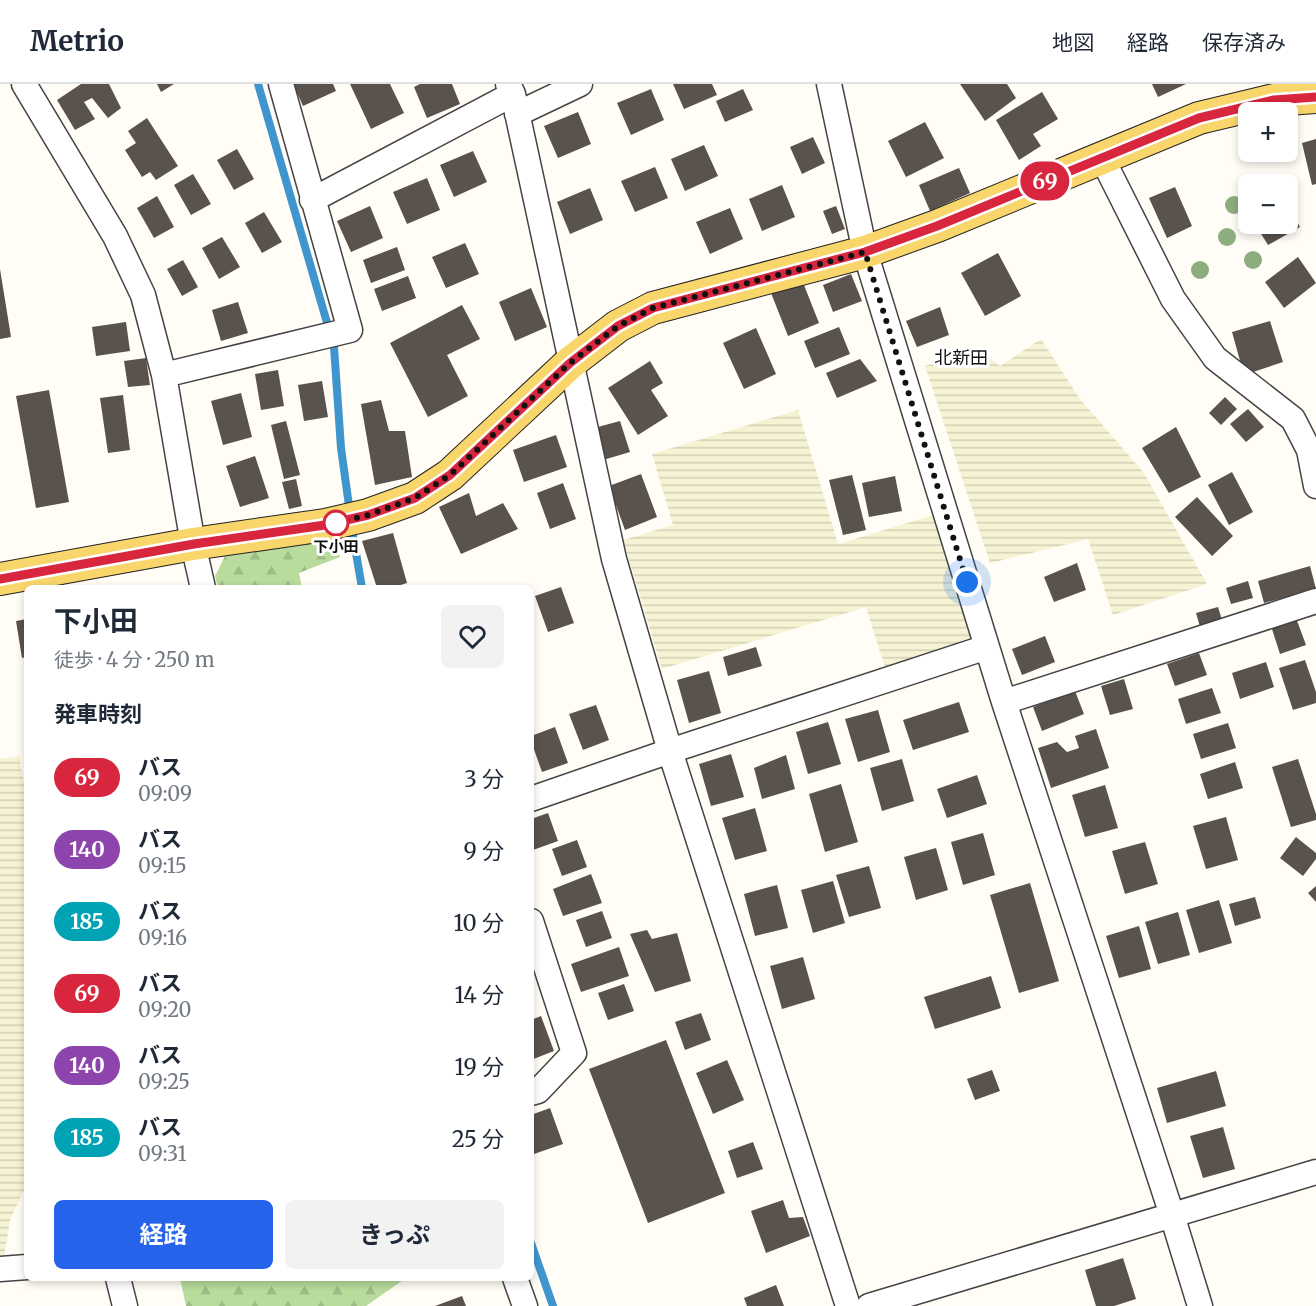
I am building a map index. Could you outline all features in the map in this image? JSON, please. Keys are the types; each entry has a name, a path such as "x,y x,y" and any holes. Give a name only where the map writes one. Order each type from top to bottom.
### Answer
{"main road":[{"path":"0,579 194,544 325,525 368,515 415,498 450,475 570,363 618,326 653,308 865,252 937,226 1199,118 1270,92 1316,97"}],"street":[{"path":"24,84 115,236 143,295 164,375 202,585"},
{"path":"164,375 350,330 281,84"},
{"path":"312,200 513,97 580,84"},
{"path":"829,84 865,252 1004,702 1200,1306"},
{"path":"513,97 614,559 670,751 848,1306"},
{"path":"1102,158 1173,299 1215,358 1293,419 1309,450 1316,486"},
{"path":"1004,702 1316,601"},
{"path":"534,799 670,751 987,647"},
{"path":"534,930 574,1053 538,1091 534,1092"},
{"path":"869,1306 1316,1172"},
{"path":"0,1269 24,1267"},
{"path":"119,1281 125,1306"},
{"path":"516,1281 525,1306"}],"shaded area":[{"path":"1041,339 1080,399 1144,473 1207,584 1113,615 1088,539 990,563 925,366 979,350 1000,366"},
{"path":"798,410 838,544 934,515 973,645 886,671 866,607 662,669 623,540 673,525 652,454"},
{"path":"19,756 24,784 24,1191 10,1220 4,1257 0,1257 0,759"}],"green space":[{"path":"335,541 340,557 299,573 301,585 217,585 215,576 225,556 257,548"},
{"path":"181,1281 402,1281 366,1306 186,1306"}],"building":[{"path":"81,84 109,84 121,108 108,118 92,98 84,102 95,119 75,130 57,100"},
{"path":"157,84 174,84 161,92"},
{"path":"293,84 333,84 336,91 303,106"},
{"path":"350,84 390,84 404,113 371,129"},
{"path":"420,84 452,84 460,104 427,118 414,87"},
{"path":"673,84 712,84 717,95 684,109"},
{"path":"960,84 1007,84 1016,98 985,121"},
{"path":"1152,84 1186,84 1158,97"},
{"path":"651,89 664,120 631,135 617,103"},
{"path":"743,89 753,110 725,122 716,101"},
{"path":"1042,92 1058,119 1033,134 1041,146 1019,160 996,120"},
{"path":"578,112 591,144 558,158 544,126"},
{"path":"147,118 178,166 156,180 150,172 142,177 125,150 136,143 128,131"},
{"path":"925,122 944,158 906,177 888,141"},
{"path":"813,137 825,163 802,174 790,147"},
{"path":"1316,139 1316,184 1312,185 1302,143"},
{"path":"704,145 718,176 685,191 671,159"},
{"path":"237,149 254,179 234,190 217,160"},
{"path":"473,151 487,182 454,197 440,165"},
{"path":"655,167 668,198 635,212 621,181"},
{"path":"959,168 970,193 930,211 919,185"},
{"path":"193,174 211,204 191,215 174,185"},
{"path":"427,178 440,210 407,224 393,192"},
{"path":"782,185 795,217 762,231 749,199"},
{"path":"1175,187 1192,226 1167,238 1149,198"},
{"path":"590,188 603,220 570,234 557,202"},
{"path":"157,196 174,227 154,238 137,208"},
{"path":"370,206 383,238 351,252 337,221"},
{"path":"836,206 845,229 832,234 823,211"},
{"path":"730,208 743,239 710,254 696,222"},
{"path":"264,212 282,242 262,253 245,223"},
{"path":"1261,234 1288,234 1268,245"},
{"path":"222,237 240,267 219,279 202,248"},
{"path":"465,243 479,274 446,288 432,257"},
{"path":"397,247 405,270 371,283 363,260"},
{"path":"998,253 1021,296 985,316 961,273"},
{"path":"1298,257 1316,283 1284,308 1265,282"},
{"path":"183,260 198,287 182,296 167,269"},
{"path":"0,269 11,337 0,339"},
{"path":"851,274 862,301 833,312 823,285"},
{"path":"408,276 416,298 382,311 374,289"},
{"path":"802,280 819,323 788,336 771,293"},
{"path":"531,288 547,327 515,341 499,302"},
{"path":"238,302 248,333 221,341 212,310"},
{"path":"462,305 480,339 447,355 468,396 428,417 390,343"},
{"path":"940,307 949,335 917,347 906,321"},
{"path":"1270,321 1283,362 1244,375 1232,332"},
{"path":"126,322 130,351 96,356 92,327"},
{"path":"839,327 850,354 815,368 804,341"},
{"path":"756,328 776,374 744,389 723,343"},
{"path":"146,358 150,385 128,387 124,361"},
{"path":"860,359 877,381 837,398 826,373"},
{"path":"650,361 663,383 651,390 668,416 638,435 608,388"},
{"path":"278,370 284,406 261,410 255,374"},
{"path":"322,381 328,417 304,421 298,385"},
{"path":"49,390 69,502 36,508 16,396"},
{"path":"241,393 252,437 223,445 211,401"},
{"path":"123,395 130,450 108,453 100,398"},
{"path":"1225,397 1237,409 1221,425 1209,413"},
{"path":"381,400 389,431 405,431 412,477 375,485 361,404"},
{"path":"1248,409 1264,427 1246,442 1230,424"},
{"path":"286,421 300,475 284,479 271,425"},
{"path":"620,421 630,452 603,460 594,428"},
{"path":"1176,427 1201,477 1169,493 1142,448"},
{"path":"556,435 567,467 524,482 513,450"},
{"path":"255,456 269,498 240,507 226,466"},
{"path":"1232,472 1253,512 1229,525 1208,485"},
{"path":"641,474 657,517 625,530 609,486"},
{"path":"852,475 866,530 843,535 829,480"},
{"path":"895,476 902,511 869,517 862,483"},
{"path":"296,479 302,506 289,509 282,482"},
{"path":"563,483 576,519 550,529 537,493"},
{"path":"469,493 476,516 503,503 518,529 461,554 439,507"},
{"path":"1197,497 1233,536 1212,556 1175,517"},
{"path":"393,533 407,583 376,585 362,541"},
{"path":"1077,563 1086,590 1054,602 1044,577"},
{"path":"1310,566 1316,589 1264,603 1258,581"},
{"path":"1248,581 1253,598 1231,604 1226,588"},
{"path":"561,587 574,623 548,632 535,596"},
{"path":"1218,607 1223,623 1201,630 1196,613"},
{"path":"1296,618 1306,645 1280,654 1271,626"},
{"path":"24,620 24,658 22,658 16,621"},
{"path":"1045,636 1055,662 1022,675 1012,649"},
{"path":"756,647 762,666 728,676 723,657"},
{"path":"1199,653 1207,675 1175,686 1167,664"},
{"path":"1305,660 1316,692 1316,703 1293,710 1279,668"},
{"path":"1266,662 1274,687 1240,699 1232,673"},
{"path":"709,671 721,713 689,723 677,680"},
{"path":"1124,679 1133,709 1110,715 1101,686"},
{"path":"1212,688 1221,713 1186,724 1178,699"},
{"path":"1075,691 1084,714 1042,731 1033,707"},
{"path":"959,702 969,732 913,750 903,720"},
{"path":"596,705 609,740 583,750 569,714"},
{"path":"878,710 890,752 858,762 845,719"},
{"path":"828,722 841,764 808,774 796,732"},
{"path":"1228,723 1236,748 1201,759 1193,734"},
{"path":"555,727 568,763 542,772 534,749 534,735"},
{"path":"1096,729 1109,768 1051,788 1038,748 1057,742 1067,752 1079,748 1075,736"},
{"path":"731,754 744,797 711,806 699,764"},
{"path":"786,755 795,789 762,799 754,768"},
{"path":"902,759 914,801 882,811 870,768"},
{"path":"1298,759 1316,820 1291,827 1272,767"},
{"path":"1235,762 1243,788 1208,799 1200,774"},
{"path":"977,775 987,804 947,818 937,789"},
{"path":"841,784 858,842 825,852 809,794"},
{"path":"1105,785 1118,828 1085,837 1072,795"},
{"path":"755,808 767,851 735,860 722,818"},
{"path":"548,813 558,841 534,850 534,818"},
{"path":"1226,817 1238,860 1206,869 1193,826"},
{"path":"983,833 995,875 963,885 951,842"},
{"path":"1296,837 1316,853 1316,859 1303,876 1280,858"},
{"path":"577,840 587,867 562,876 552,849"},
{"path":"1145,842 1158,884 1125,894 1112,851"},
{"path":"936,848 948,890 916,900 904,857"},
{"path":"869,866 881,908 849,917 836,875"},
{"path":"591,874 602,903 563,916 553,889"},
{"path":"833,881 845,923 813,933 801,890"},
{"path":"1030,883 1059,981 1019,993 990,895"},
{"path":"777,885 788,928 755,936 744,894"},
{"path":"1316,886 1316,902 1308,893"},
{"path":"1255,897 1261,918 1235,926 1229,904"},
{"path":"1219,900 1232,943 1199,953 1186,910"},
{"path":"602,911 612,938 586,947 576,920"},
{"path":"1178,912 1190,955 1158,964 1145,922"},
{"path":"1139,926 1151,969 1119,978 1106,936"},
{"path":"647,930 652,939 677,933 691,981 655,992 630,934"},
{"path":"619,947 629,976 581,992 571,964"},
{"path":"803,957 815,999 782,1009 770,966"},
{"path":"991,976 1001,1008 935,1029 924,997"},
{"path":"624,984 634,1011 608,1020 598,993"},
{"path":"701,1013 711,1040 685,1050 675,1022"},
{"path":"541,1016 554,1051 534,1059 534,1019"},
{"path":"666,1040 725,1193 648,1223 589,1069"},
{"path":"727,1060 744,1100 713,1114 696,1073"},
{"path":"992,1070 1000,1091 975,1100 967,1079"},
{"path":"1216,1071 1226,1106 1167,1123 1157,1088"},
{"path":"550,1108 563,1144 534,1154 534,1114"},
{"path":"1223,1127 1235,1169 1203,1178 1190,1136"},
{"path":"753,1142 763,1169 737,1178 728,1151"},
{"path":"783,1200 789,1218 803,1217 810,1236 766,1253 751,1211"},
{"path":"1123,1258 1136,1299 1114,1306 1096,1306 1085,1270"},
{"path":"776,1285 784,1306 747,1306 744,1298"},
{"path":"462,1296 466,1306 435,1306"}],"waterway":[{"path":"258,84 334,347 341,448 350,513"},
{"path":"351,524 361,585"},
{"path":"534,1252 553,1306"}],"bus line":[{"name":"69","path":"0,579 194,544 325,525 368,515 415,498 450,475 570,363 618,326 653,308 865,252 937,226 1199,118 1274,100 1316,97"}],"place":[{"name":"下小田","path":"336,523"}],"district":[{"name":"北新田","path":"961,358"}],"route":[{"path":"336,523 368,515 415,498 450,475 570,363 618,326 653,308 865,252 967,582"}]}
